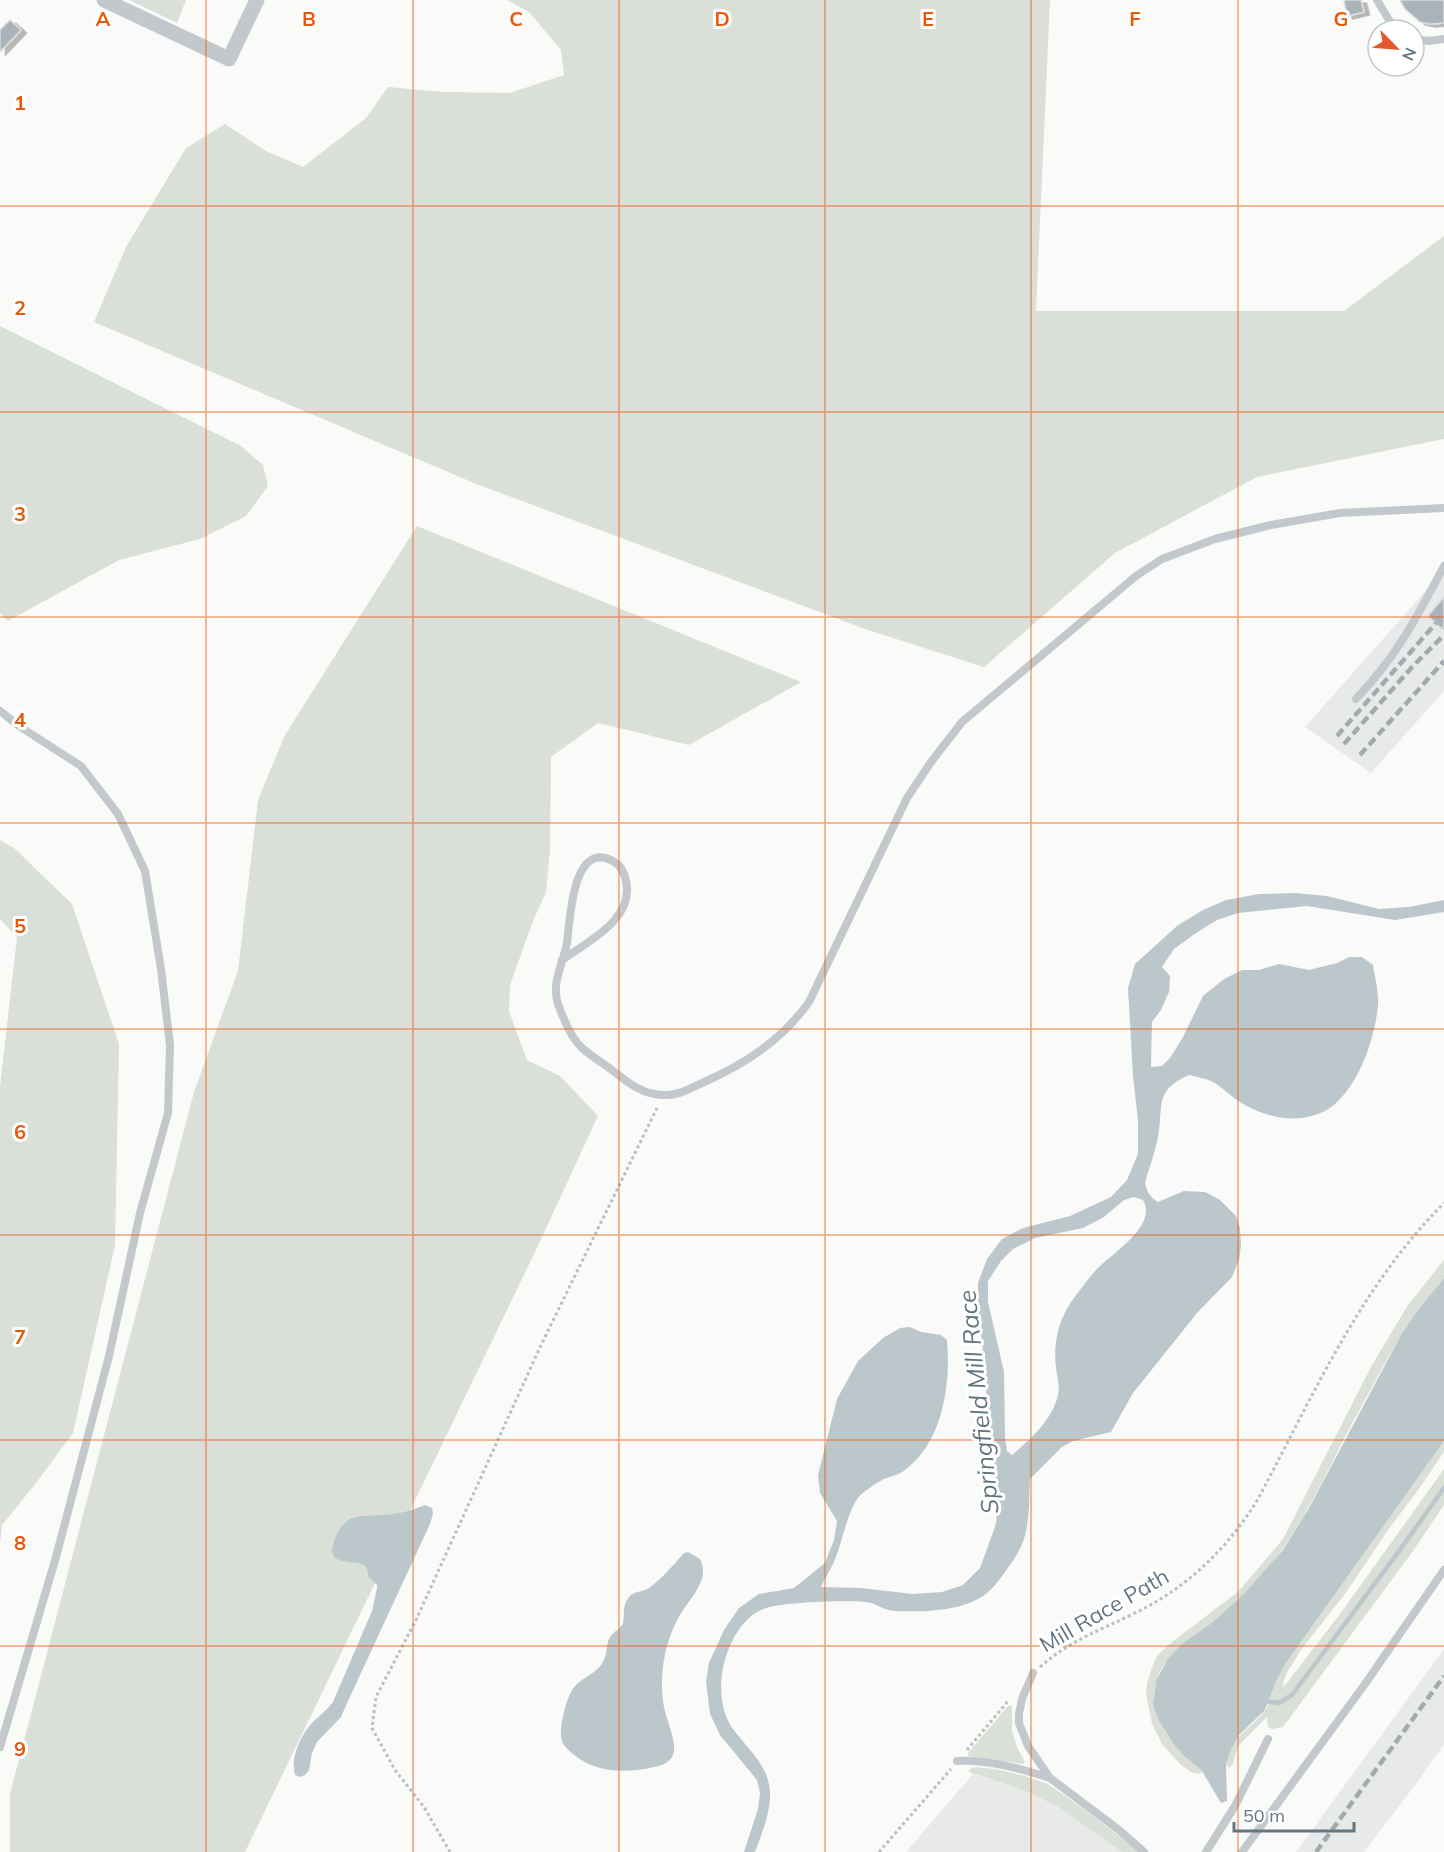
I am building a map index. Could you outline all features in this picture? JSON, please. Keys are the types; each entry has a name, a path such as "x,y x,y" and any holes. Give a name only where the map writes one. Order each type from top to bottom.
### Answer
{"street":[{"path":"104,0 229,59 257,0"}],"lane":[{"path":"1377,0 1389,18"},
{"path":"1426,41 1444,39"},
{"path":"562,960 609,926 621,913 626,897 625,875 620,865 609,859 598,858 588,862 575,883 566,946 555,984 557,1002 566,1023 580,1047 639,1090 663,1095 679,1093 727,1072 773,1042 795,1020 808,1002 907,798 962,722 1136,576 1162,559 1215,539 1271,525 1340,513 1444,507"},
{"path":"1356,699 1385,667 1405,638 1444,566"},
{"path":"0,711 81,766 118,814 145,871 170,1045 168,1113 140,1213 109,1356 56,1557 0,1747"},
{"path":"1242,1852 1444,1570"},
{"path":"1033,1673 1022,1699 1019,1723 1028,1746 1050,1778 1119,1830 1144,1852"},
{"path":"1206,1852 1235,1806 1268,1739"},
{"path":"957,1761 978,1761 1050,1778"}],"path":[{"path":"450,1852 424,1807 395,1770 372,1728 376,1697 416,1620 542,1343 663,1095"},
{"name":"Mill Race Path","path":"1033,1673 1064,1647 1135,1613 1172,1591 1199,1571 1224,1545 1248,1516 1258,1499 1332,1356 1360,1309 1404,1249 1444,1203"},
{"path":"879,1852 1012,1696"}],"shaded area":[{"path":"129,0 186,0 177,23"},
{"path":"507,0 1050,0 1036,311 1344,311 1444,236 1444,439 1257,477 1115,553 984,667 865,629 474,483 94,322 126,247 186,148 225,124 266,151 303,167 366,118 388,87 444,92 510,93 564,75 561,50 529,12"},
{"path":"0,326 241,446 263,465 268,486 246,516 200,539 119,560 8,621 0,613"},
{"path":"417,526 801,682 689,745 598,723 551,757 550,850 546,892 510,985 509,1011 527,1060 560,1076 598,1116 535,1252 245,1852 10,1852 10,1794 194,1092 238,971 258,800 285,735"},
{"path":"1444,570 1444,691 1371,773 1305,727"},
{"path":"0,840 14,848 72,904 119,1044 115,1245 73,1433 2,1525 0,1544 0,1087 17,937 0,919"},
{"path":"1295,893 1327,896 1379,909 1409,907 1444,900 1444,912 1395,920 1307,906 1238,913 1217,920 1174,949 1162,967 1170,976 1169,992 1161,1010 1152,1022 1151,1067 1162,1066 1170,1058 1203,996 1224,979 1242,970 1259,970 1279,964 1309,970 1337,963 1349,957 1362,957 1373,965 1378,1000 1374,1031 1359,1072 1335,1104 1324,1112 1304,1118 1283,1118 1259,1112 1237,1100 1214,1083 1189,1075 1165,1093 1162,1100 1157,1143 1145,1183 1148,1192 1158,1202 1184,1191 1205,1192 1220,1200 1236,1216 1240,1228 1239,1260 1232,1277 1197,1313 1133,1393 1111,1432 1073,1441 1062,1447 1030,1479 1028,1519 1023,1542 1018,1553 990,1591 963,1605 929,1611 891,1611 869,1602 856,1601 780,1605 758,1612 742,1625 726,1655 723,1668 721,1682 724,1710 736,1733 762,1766 770,1791 768,1815 755,1852 744,1852 758,1809 760,1793 757,1780 720,1735 710,1714 706,1681 709,1663 724,1630 739,1608 759,1594 794,1588 825,1563 834,1540 837,1521 820,1493 818,1475 837,1399 858,1361 883,1338 900,1328 910,1327 921,1332 941,1335 947,1340 947,1375 942,1411 928,1444 905,1470 881,1480 858,1498 821,1587 861,1588 913,1594 942,1592 963,1585 980,1568 996,1524 998,1490 990,1439 978,1313 978,1283 987,1259 1002,1239 1023,1228 1070,1216 1111,1197 1127,1180 1138,1154 1138,1120 1128,988 1135,964 1177,926 1203,910 1226,900 1259,894","holes":["1134,1197 1143,1200 1146,1210 1139,1229 1096,1270 1066,1310 1056,1342 1055,1359 1059,1388 1055,1404 1046,1421 1012,1455 1007,1451 1005,1438 1004,1372 988,1302 988,1281 1001,1261 1013,1249 1035,1238 1083,1228 1104,1217 1124,1200"]},
{"path":"1444,1260 1444,1278 1401,1335 1302,1519 1276,1559 1244,1595 1180,1647 1161,1669 1154,1692 1159,1718 1173,1743 1202,1771 1200,1774 1193,1773 1181,1765 1162,1744 1152,1724 1146,1693 1147,1683 1157,1656 1239,1591 1283,1539 1372,1365 1408,1305"},
{"path":"1444,1278 1444,1441 1286,1663 1264,1711 1239,1735 1226,1764 1227,1801 1221,1803 1202,1771 1174,1745 1159,1721 1153,1705 1156,1681 1167,1660 1182,1644 1213,1622 1244,1594 1283,1550 1309,1508 1401,1335"},
{"path":"1444,1441 1444,1452 1345,1594 1300,1651 1287,1673 1283,1688 1340,1614 1444,1469 1444,1505 1413,1551 1283,1727 1272,1729 1268,1727 1267,1717 1238,1746 1233,1764 1229,1768 1226,1764 1233,1745 1267,1707 1276,1680 1286,1663"},
{"path":"425,1505 432,1508 430,1524 341,1717 317,1742 309,1770 300,1777 295,1775 295,1754 301,1740 313,1722 333,1702 372,1611 377,1588 377,1585 369,1578 366,1566 335,1558 332,1548 337,1534 350,1519 400,1513"},
{"path":"688,1552 700,1559 703,1574 698,1588 674,1627 662,1673 663,1699 673,1738 673,1755 663,1764 640,1770 610,1770 591,1765 569,1750 562,1739 563,1717 570,1695 576,1685 598,1669 603,1662 609,1639 623,1623 625,1606 629,1597 649,1588 684,1553"},
{"path":"1444,1649 1444,1744 1416,1784 1364,1852 1296,1852"},
{"path":"1009,1705 1012,1706 1012,1731 1025,1762 1023,1764 968,1756 968,1753"},
{"path":"975,1767 995,1769 1048,1784 1140,1852 1122,1852 1060,1808 1028,1792 969,1772"},
{"path":"973,1774 1028,1792 1060,1808 1122,1852 906,1852"}],"building":[{"path":"1344,0 1361,0 1364,12 1347,16"},
{"path":"1400,0 1444,0 1444,23 1426,23 1426,18 1415,18 1405,9"},
{"path":"10,20 21,30 0,52 0,30"},
{"path":"1444,597 1444,626 1442,629 1428,616"}],"waterway":[{"path":"1263,1701 1279,1703 1292,1695 1444,1488"}],"railway":[{"path":"1337,736 1436,623"},
{"path":"1344,744 1413,666 1444,635"},
{"path":"1360,755 1444,661"},
{"path":"1316,1852 1444,1676"}],"water label":[{"name":"Springfield Mill Race","path":"979,1402"}]}
